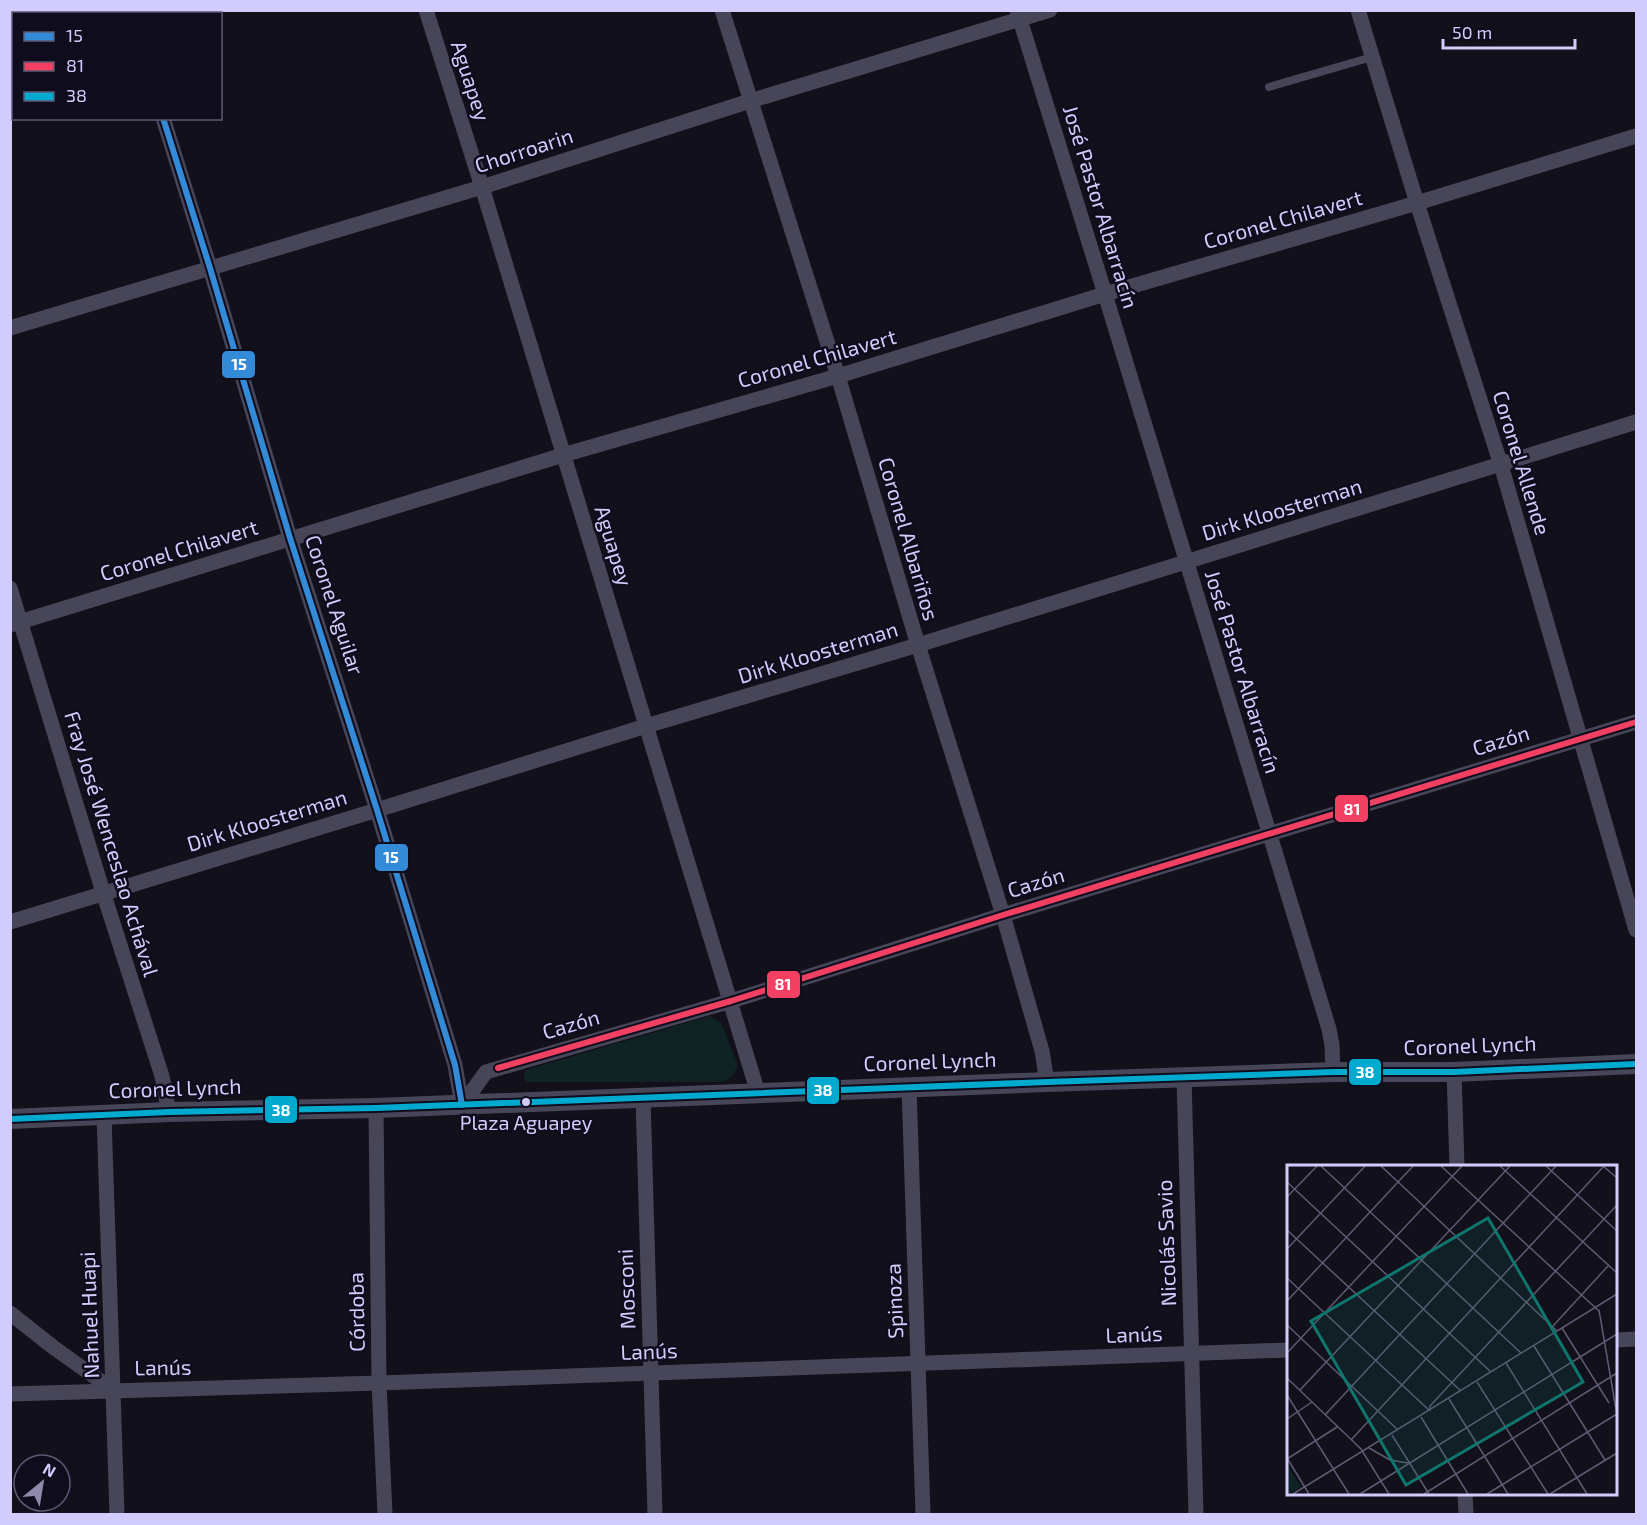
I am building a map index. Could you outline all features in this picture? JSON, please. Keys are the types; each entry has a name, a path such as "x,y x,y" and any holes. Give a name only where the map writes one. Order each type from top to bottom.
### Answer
{"street":[{"name":"Aguapey","path":"426,10 482,186 758,1094"},
{"name":"Coronel Albariños","path":"722,10 838,376 918,645 1003,915 1042,1051 1047,1082"},
{"name":"Chorroarin","path":"10,328 482,186 1018,15 1050,10"},
{"name":"Coronel Allende","path":"1358,10 1501,465 1636,930"},
{"name":"José Pastor Albarracín","path":"1018,15 1329,1029 1333,1072"},
{"name":"Coronel Aguilar","path":"164,120 290,538 377,810 454,1065 462,1105"},
{"name":"Coronel Chilavert","path":"16,623 563,455 838,376 1636,136"},
{"name":"Dirk Kloosterman","path":"10,922 646,726 918,645 1636,422"},
{"name":"Fray José Wenceslao Achával","path":"10,588 16,623 162,1076 170,1112"},
{"name":"Cazón","path":"462,1105 486,1072 731,1001 1003,915 1636,722"},
{"name":"Coronel Lynch","path":"10,1119 170,1112 462,1105 1184,1077 1333,1072 1454,1072 1636,1064"},
{"path":"1454,1072 1457,1165"},
{"name":"Nicolás Savio","path":"1184,1077 1196,1515"},
{"name":"Spinoza","path":"909,1087 923,1515"},
{"name":"Mosconi","path":"643,1097 656,1515"},
{"name":"Córdoba","path":"376,1108 379,1383 385,1515"},
{"name":"Nahuel Huapi","path":"104,1115 117,1515"},
{"path":"10,1313 113,1390"},
{"path":"1617,1340 1636,1339"},
{"name":"Lanús","path":"10,1394 1287,1350"},
{"path":"1466,1495 1466,1515"}],"lane":[{"path":"1269,87 1372,57"}],"green space":[{"path":"710,1016 721,1023 738,1065 733,1075 723,1082 526,1082 524,1076 526,1070"}],"transit line":[{"name":"15","path":"164,120 290,538 455,1065 462,1105"},
{"name":"81","path":"498,1068 731,1001 1003,915 1636,722"},
{"name":"38","path":"10,1119 169,1112 376,1108 1333,1072 1454,1072 1636,1064"}],"place":[{"name":"Plaza Aguapey","path":"526,1102"}]}
